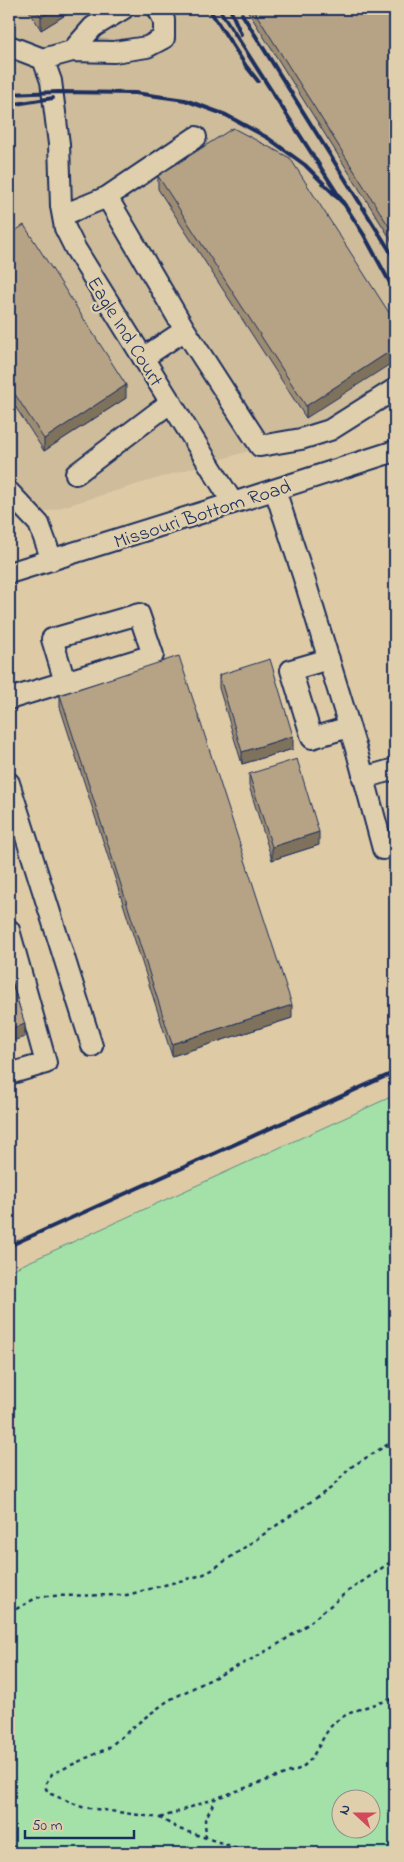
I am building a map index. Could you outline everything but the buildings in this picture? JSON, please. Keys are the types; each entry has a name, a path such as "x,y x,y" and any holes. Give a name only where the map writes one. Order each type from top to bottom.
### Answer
{"street":[{"path":"72,51 93,27 123,9"},
{"path":"9,46 43,59 72,51 114,52 147,47 164,38 164,20 158,9"},
{"name":"Eagle Ind Court","path":"43,59 51,81 59,144 65,228 75,248 233,504"},
{"path":"63,215 106,197 196,137"},
{"path":"106,197 186,330 260,446 301,439 330,430 395,389"},
{"path":"143,358 186,330"},
{"path":"76,474 170,402"},
{"name":"Missouri Bottom Road","path":"9,573 233,504 395,451"},
{"path":"275,490 329,659 383,849"},
{"path":"9,492 39,524 52,560"},
{"path":"9,699 65,682 153,655 139,614 52,640 65,682"},
{"path":"329,659 291,670 312,738 349,727"},
{"path":"363,778 395,770"},
{"path":"9,783 92,1046"},
{"path":"9,930 46,1063 9,1074"}],"path":[{"path":"9,1612 36,1598 44,1596 127,1595 207,1572 331,1488 351,1467 395,1440"},
{"path":"252,1853 179,1828 160,1818 82,1807 51,1794 46,1789 46,1784 52,1774 108,1748 143,1718 169,1700 254,1658 308,1624 347,1592 395,1559"},
{"path":"160,1818 215,1800 303,1767 335,1722 345,1716 395,1698"},
{"path":"206,1838 205,1820 215,1800"},
{"path":"9,1839 19,1853"}],"shaded area":[{"path":"9,9 395,9 395,407 9,523"}],"green space":[{"path":"395,1095 395,1853 9,1853 9,1271"}],"railway":[{"path":"209,9 258,81"},
{"path":"219,9 364,235 395,292"},
{"path":"230,9 241,34"},
{"path":"242,14 395,259"},
{"path":"9,94 58,92 135,93 185,100 226,115 268,138 305,165 345,205"},
{"path":"9,105 53,98"},
{"path":"9,1246 395,1072"}]}
